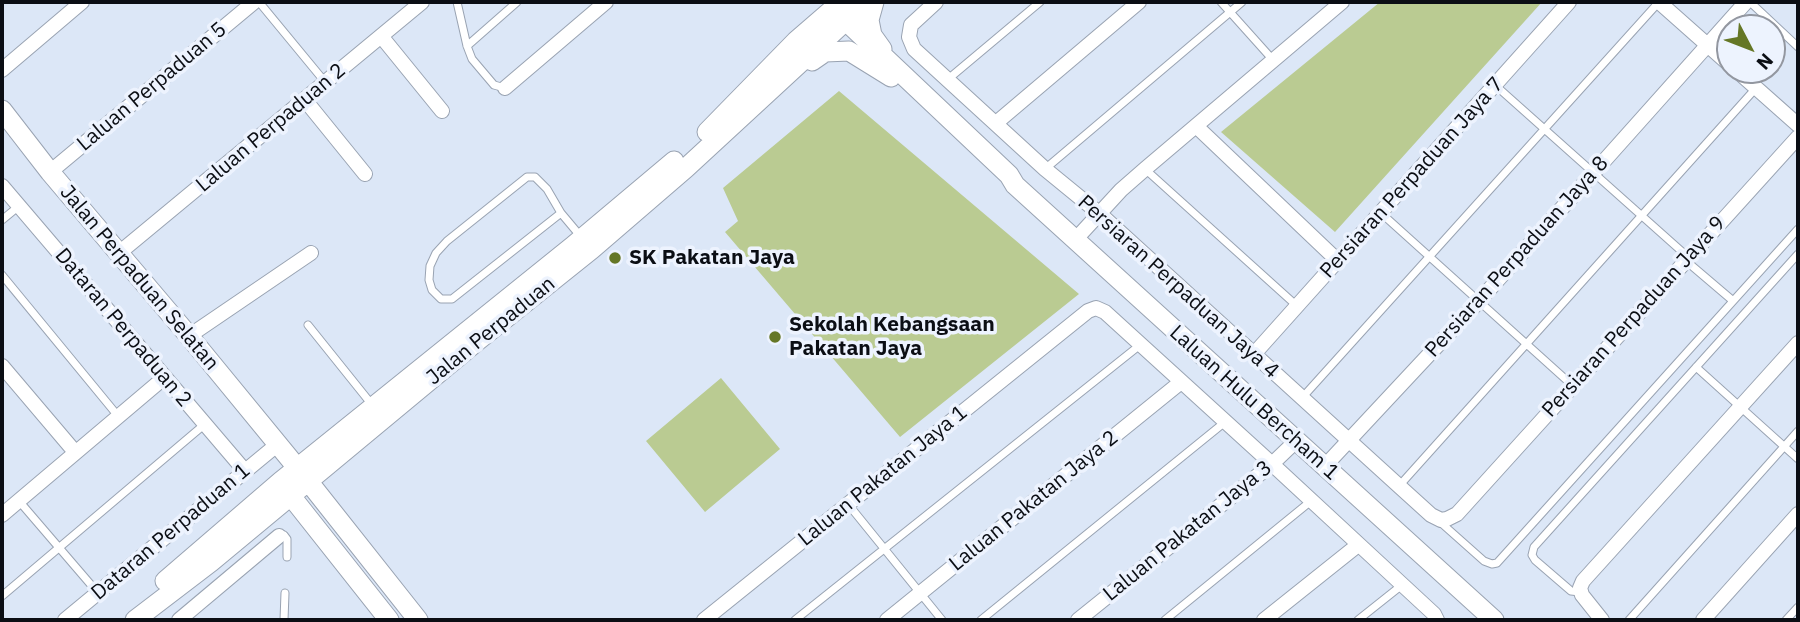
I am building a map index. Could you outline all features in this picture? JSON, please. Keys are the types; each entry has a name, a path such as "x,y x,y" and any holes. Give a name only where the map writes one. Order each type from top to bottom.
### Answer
{"street":[{"path":"2,70 82,2"},
{"name":"Laluan Perpaduan 5","path":"50,172 256,2"},
{"name":"Laluan Perpaduan 2","path":"118,253 422,2"},
{"path":"505,88 606,2"},
{"path":"747,103 796,41 866,2"},
{"path":"874,2 869,13 872,35 895,75"},
{"name":"Persiaran Perpaduan Jaya 4","path":"936,2 915,20 909,31 911,44 921,55 1436,518"},
{"path":"996,123 1139,2"},
{"path":"1075,240 1145,169 1342,2"},
{"name":"Persiaran Perpaduan Jaya 7","path":"1254,354 1569,2"},
{"path":"1659,2 1716,52"},
{"name":"Persiaran Perpaduan Jaya 8","path":"1324,467 1479,301 1748,2"},
{"name":"Laluan Hulu Bercham 1","path":"842,14 895,75 1009,175 1015,185 1494,620"},
{"name":"Jalan Perpaduan","path":"119,620 476,342 747,103 842,14"},
{"path":"381,36 442,111"},
{"path":"747,103 825,52 849,51 895,75"},
{"path":"1752,84 1798,125"},
{"path":"305,100 365,174"},
{"name":"Jalan Perpaduan Selatan","path":"2,110 50,172 278,444 418,620"},
{"path":"1196,126 1338,261"},
{"name":"Persiaran Perpaduan Jaya 9","path":"1436,518 1453,517 1471,499 1798,137"},
{"name":"Dataran Perpaduan 2","path":"2,186 245,471"},
{"path":"303,475 373,406 442,350 587,244"},
{"path":"189,336 311,253"},
{"name":"Laluan Pakatan Jaya 1","path":"704,620 1088,312 1096,308 1105,312 1140,345"},
{"path":"442,350 449,350 464,339 471,338 476,342"},
{"path":"1602,620 1581,592 1581,584 1798,343"},
{"path":"1140,345 1272,464 1434,614 1437,620"},
{"path":"3,371 75,452"},
{"path":"2,515 165,377"},
{"name":"Laluan Pakatan Jaya 2","path":"887,620 1181,382"},
{"name":"Laluan Pakatan Jaya 3","path":"1078,620 1272,464 1296,440"},
{"path":"278,444 285,489 389,620"},
{"name":"Dataran Perpaduan 1","path":"65,620 278,444"},
{"name":"Jalan Perpaduan","path":"135,620 211,562 285,489"},
{"path":"1703,620 1798,514"},
{"path":"179,620 279,536"},
{"path":"1264,620 1358,545"}],"lane":[{"path":"256,2 326,82"},
{"path":"457,2 467,46 476,65 494,85 505,88"},
{"path":"467,46 517,2"},
{"path":"947,80 1040,2"},
{"path":"1221,2 1273,60"},
{"path":"1045,169 1242,2"},
{"path":"1301,399 1659,2"},
{"path":"1748,2 1797,44"},
{"path":"1495,85 1732,300 1798,229"},
{"path":"1399,486 1756,88"},
{"path":"1145,169 1297,306"},
{"path":"561,213 452,299 441,299 432,290 429,280 430,266 447,240 531,176 539,181 554,199 561,213 587,244"},
{"path":"2,220 19,206"},
{"path":"1381,213 1572,385"},
{"path":"1581,592 1571,591 1535,560 1532,555 1534,547 1798,254"},
{"path":"2,275 118,416"},
{"name":"Persiaran Perpaduan Jaya 4","path":"1436,518 1484,561 1492,564 1501,559 1732,300"},
{"path":"308,325 373,406"},
{"path":"795,620 1140,345"},
{"path":"1696,367 1798,459"},
{"path":"981,620 1225,422"},
{"path":"2,596 205,424"},
{"path":"1629,620 1798,431"},
{"path":"19,500 97,593"},
{"path":"1165,620 1311,501"},
{"path":"848,503 942,620"},
{"path":"279,536 284,535 287,539 286,557"},
{"path":"1358,620 1402,585"},
{"path":"284,620 285,593"},
{"path":"1786,620 1798,607"}],"green space":[{"path":"1380,2 1542,2 1335,232 1221,132"},
{"path":"839,91 1079,294 900,437 725,232 738,221 723,188"},
{"path":"721,378 780,449 705,512 646,441"}],"place":[{"name":"SK Pakatan Jaya","path":"615,258"},
{"name":"Sekolah Kebangsaan Pakatan Jaya","path":"775,337"}]}
